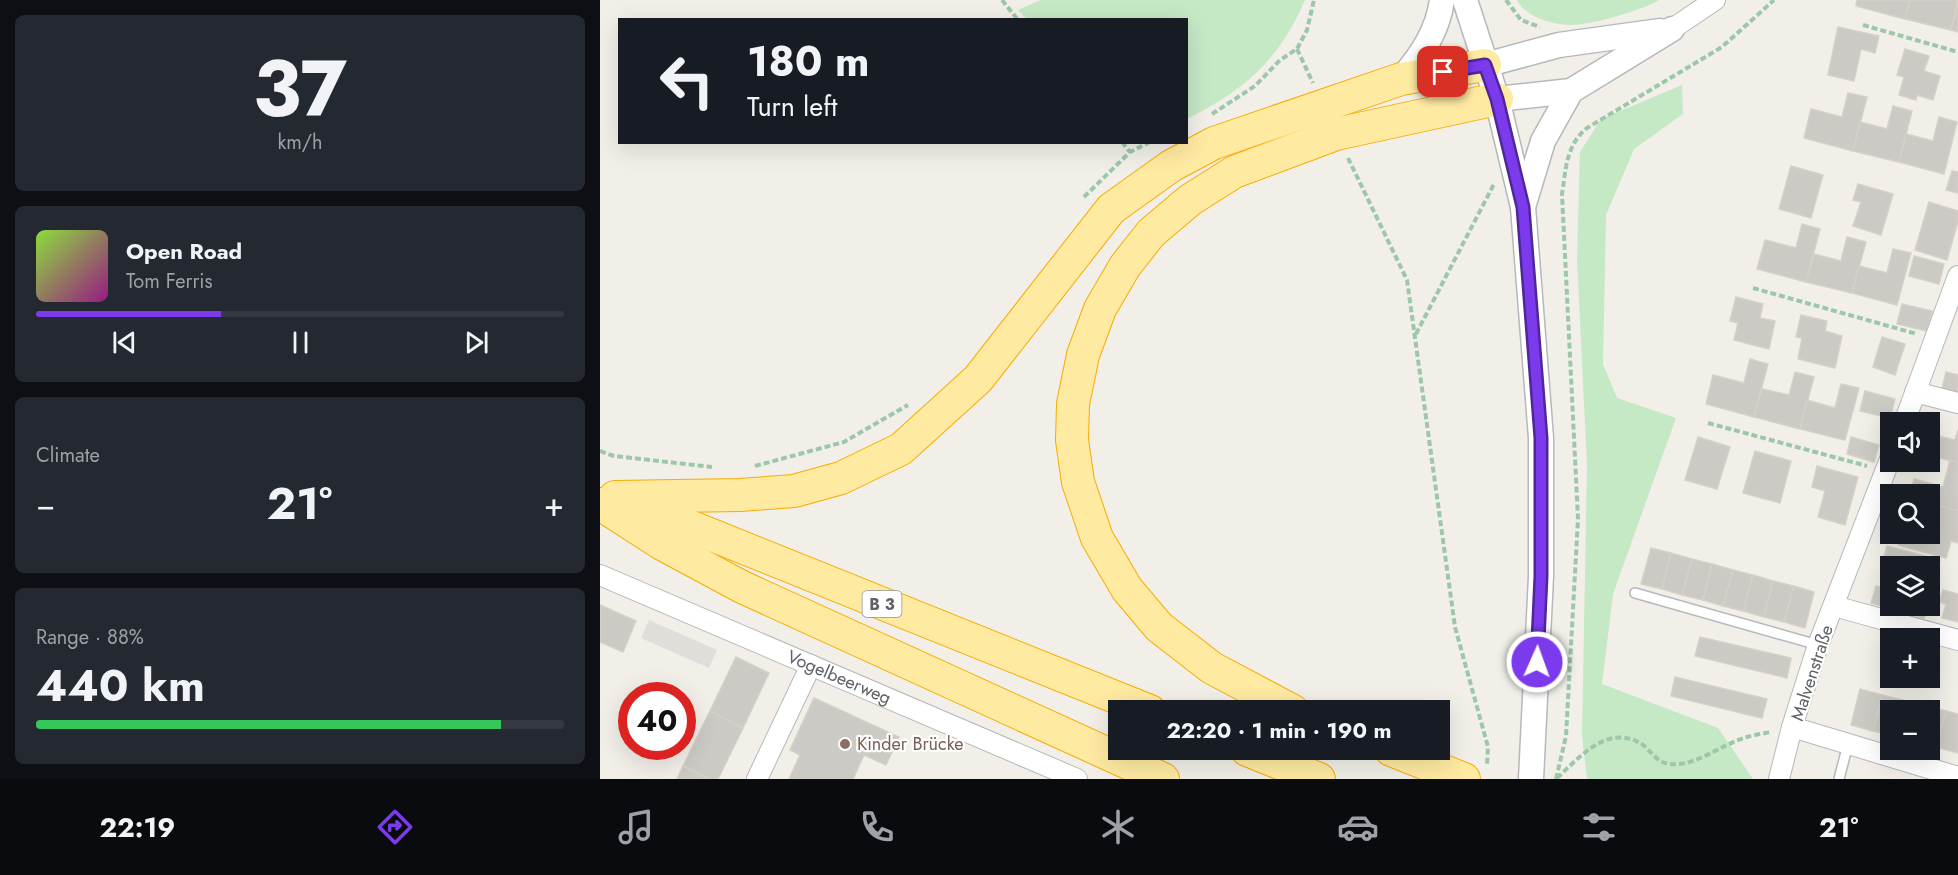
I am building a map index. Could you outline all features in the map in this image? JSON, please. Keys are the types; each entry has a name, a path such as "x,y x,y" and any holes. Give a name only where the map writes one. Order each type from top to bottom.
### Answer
{"highway":[{"path":"605,497 740,495 794,490 841,478 901,449 978,379 1111,209 1171,166 1214,143 1401,79 1485,65"},
{"path":"1272,700 1212,668 1159,627 1127,589 1097,538 1078,482 1072,440 1073,404 1083,355 1100,309 1125,266 1151,233 1190,200 1234,172 1336,134 1497,99"},
{"path":"605,497 662,544 742,587 1163,779"},
{"name":"B 3","path":"605,497 1122,700"},
{"path":"1272,760 1319,779"},
{"path":"1416,760 1431,766 1476,774"}],"street":[{"path":"1401,79 1423,54 1442,0"},
{"path":"1465,0 1497,99 1523,207 1541,438 1541,576 1531,779"},
{"path":"1497,99 1571,91 1715,0"},
{"path":"1485,65 1559,45 1672,29"},
{"path":"1523,207 1544,141 1571,91"},
{"path":"1908,412 1958,276"},
{"path":"1915,392 1958,403"},
{"name":"Malvenstraße","path":"1885,472 1818,645 1792,727 1958,777"},
{"name":"Vogelbeerweg","path":"600,575 1077,779"},
{"path":"1834,606 1958,640"},
{"path":"757,779 811,665"},
{"path":"1779,779 1792,727"}],"lane":[{"path":"1635,593 1818,645"},
{"path":"1839,779 1848,744"}],"path":[{"path":"1002,0 1016,18"},
{"path":"1204,117 1255,86 1280,60 1297,49 1307,30 1314,0"},
{"path":"1556,779 1566,736 1578,519 1562,194 1569,153 1574,138 1587,128 1722,47 1774,0"},
{"path":"1863,25 1958,52"},
{"path":"1336,134 1407,280 1455,627 1488,747 1476,774"},
{"path":"1124,144 1130,152"},
{"path":"1082,200 1130,152 1146,144"},
{"path":"1415,335 1510,154"},
{"path":"1752,288 1935,338"},
{"path":"749,467 844,442 912,402"},
{"path":"1708,423 1880,463"},
{"path":"600,451 614,456 716,467"},
{"path":"1556,779 1595,743 1617,738 1639,743 1660,761 1670,765 1692,760 1743,738 1792,727"}],"shaded area":[{"path":"649,620 717,650 709,668 641,638"}],"green space":[{"path":"1041,0 1305,0 1284,40 1258,71 1226,97 1188,118 1188,18 1026,18 1018,10"},
{"path":"1517,0 1659,0 1615,17 1569,25 1554,23 1532,15"},
{"path":"1682,85 1683,114 1634,149 1606,215 1603,364 1617,398 1676,418 1613,594 1602,684 1718,728 1753,779 1587,779 1582,736 1587,464 1577,260 1580,152 1601,119"}],"building":[{"path":"1857,0 1910,0 1905,19 1856,6"},
{"path":"1910,0 1958,0 1951,30 1905,19"},
{"path":"1958,2 1958,32 1951,30"},
{"path":"1838,27 1879,36 1875,53 1861,49 1854,81 1828,75"},
{"path":"1905,49 1929,56 1924,71 1940,76 1933,100 1917,95 1916,100 1899,95 1904,77 1897,75"},
{"path":"1848,93 1867,97 1853,151 1804,138 1811,109 1842,117"},
{"path":"1893,106 1912,111 1899,162 1853,151 1860,122 1887,129"},
{"path":"1939,117 1957,122 1944,174 1899,162 1906,134 1933,141"},
{"path":"1791,166 1823,175 1811,218 1779,209"},
{"path":"1952,171 1958,172 1958,193 1946,190"},
{"path":"1858,184 1893,194 1881,235 1853,226 1861,202 1853,200"},
{"path":"1929,202 1958,211 1958,221 1947,260 1915,250"},
{"path":"1802,224 1820,229 1806,282 1757,269 1765,240 1796,248"},
{"path":"1847,237 1866,242 1852,293 1806,282 1814,254 1841,261"},
{"path":"1893,249 1911,253 1897,305 1852,293 1859,266 1887,273"},
{"path":"1914,256 1944,264 1939,284 1909,276"},
{"path":"1736,297 1763,304 1760,318 1775,321 1769,349 1734,340 1738,323 1730,321"},
{"path":"1902,304 1932,311 1927,331 1897,324"},
{"path":"1801,315 1827,321 1825,331 1842,336 1835,368 1798,359 1802,338 1796,337"},
{"path":"1882,337 1905,344 1895,375 1873,367"},
{"path":"1750,359 1768,364 1754,417 1706,404 1713,375 1744,383"},
{"path":"1795,372 1814,377 1800,429 1754,417 1762,389 1789,395"},
{"path":"1946,372 1958,375 1958,393 1942,389"},
{"path":"1841,384 1859,388 1845,440 1800,429 1807,400 1835,408"},
{"path":"1865,391 1895,399 1892,412 1880,412 1880,416 1860,411"},
{"path":"1958,430 1958,463 1940,458 1940,437 1955,440"},
{"path":"1698,437 1730,447 1717,489 1685,480"},
{"path":"1851,437 1879,445 1874,462 1847,454"},
{"path":"1755,451 1791,461 1780,503 1743,493"},
{"path":"1950,460 1958,463 1958,511 1940,506 1940,486 1943,487"},
{"path":"1817,466 1858,477 1845,525 1818,517 1825,491 1812,487"},
{"path":"1914,479 1932,484 1913,484"},
{"path":"1940,506 1958,511 1958,543 1951,541 1946,558 1898,545 1940,544"},
{"path":"1887,546 1925,556 1884,556"},
{"path":"1651,548 1671,553 1662,589 1641,584"},
{"path":"1671,553 1692,559 1682,595 1662,589"},
{"path":"1692,559 1712,564 1703,600 1682,595"},
{"path":"1712,564 1733,570 1723,606 1703,600"},
{"path":"1733,570 1753,575 1743,611 1723,606"},
{"path":"1753,575 1773,581 1764,617 1743,611"},
{"path":"1773,581 1794,586 1784,622 1764,617"},
{"path":"1794,586 1814,592 1805,628 1784,622"},
{"path":"1876,586 1880,587 1880,606 1871,603"},
{"path":"1943,590 1958,594 1958,622 1942,618 1946,604 1940,602"},
{"path":"600,605 636,621 623,652 600,642"},
{"path":"1700,637 1791,658 1787,678 1695,656"},
{"path":"736,657 769,673 743,728 710,711"},
{"path":"1675,677 1767,699 1762,718 1671,696"},
{"path":"1860,689 1882,695 1873,731 1851,725"},
{"path":"1882,695 1903,700 1881,700"},
{"name":"Kinder Brücke","path":"814,698 899,737 886,765 864,755 853,779 789,779 800,755 790,750"},
{"path":"1880,703 1880,733 1873,731"},
{"path":"1940,710 1946,711 1940,733"},
{"path":"710,711 743,728 718,779 710,779 683,766 686,760 696,760 696,740"},
{"path":"1946,711 1958,714 1958,753 1940,748 1940,733"},
{"path":"683,766 710,779 677,779"}],"place":[{"name":"Kinder Brücke","path":"845,744"}],"route":[{"path":"1443,72 1485,65 1497,99 1523,207 1541,438 1541,576 1537,662"}]}
